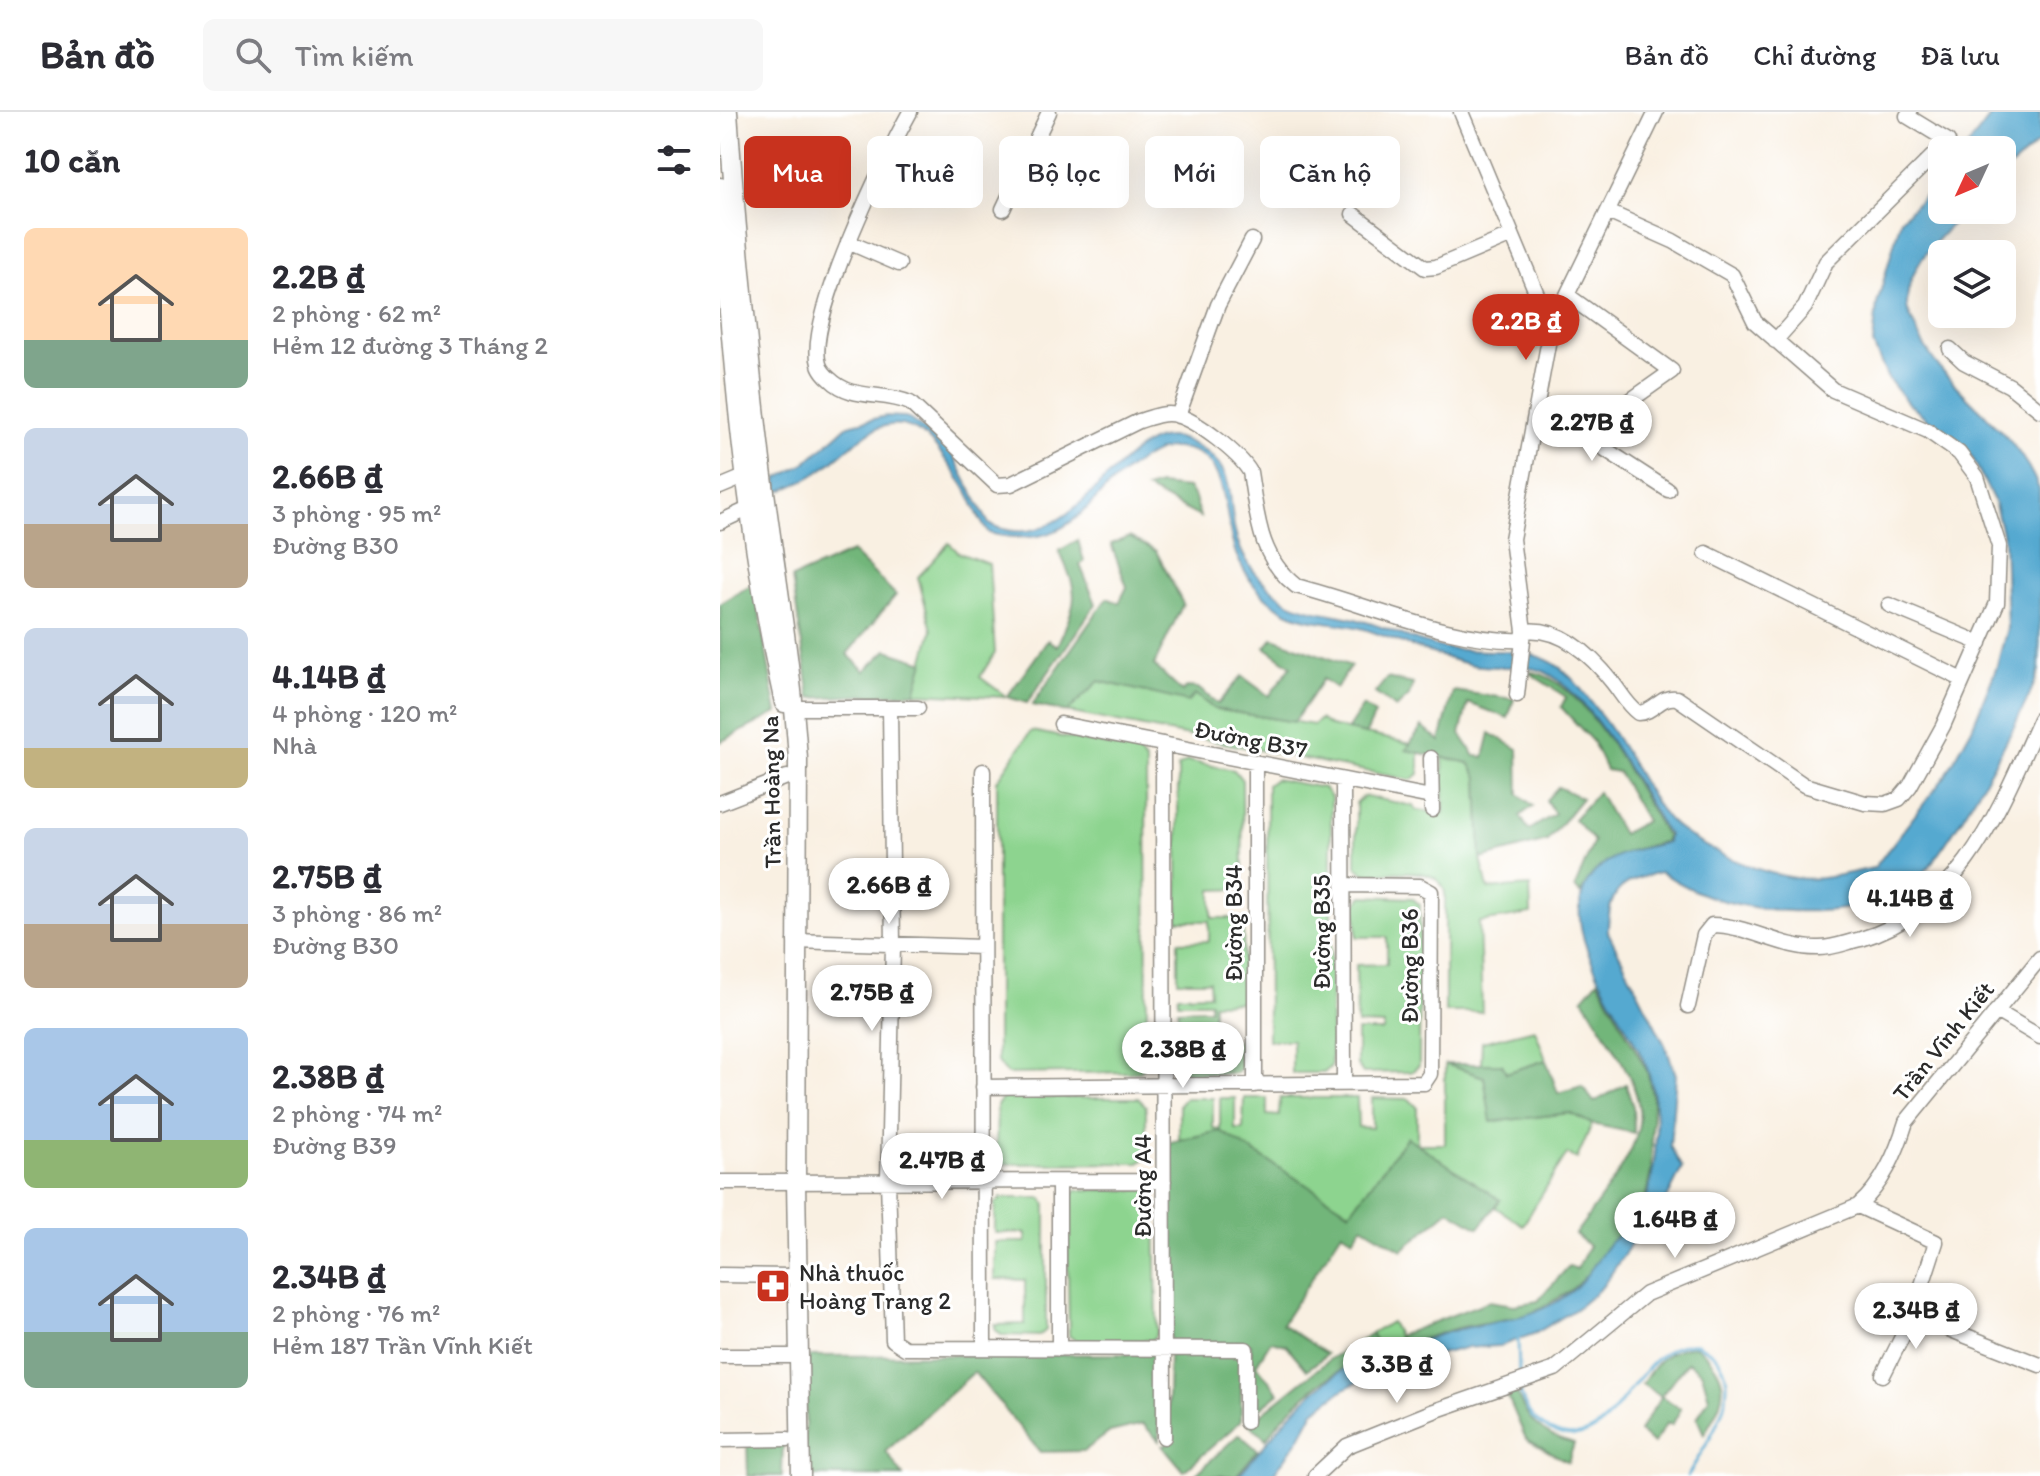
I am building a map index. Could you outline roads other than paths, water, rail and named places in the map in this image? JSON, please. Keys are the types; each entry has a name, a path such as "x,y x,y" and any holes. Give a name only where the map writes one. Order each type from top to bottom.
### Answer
{"main road":[{"name":"Trần Hoàng Na","path":"728,112 736,229 762,469 795,708 790,1476"},
{"name":"Trần Hoàng Na","path":"720,187 744,477 765,617 785,710 791,1182 801,1476"},
{"path":"744,477 762,469"},
{"path":"748,509 767,504"}],"street":[{"path":"910,112 870,189 848,242 818,342 819,364 840,388 855,394 896,397 922,411 972,465 997,485 1011,484 1139,421 1160,414 1178,416 1243,460 1250,472 1268,557 1280,574 1296,586 1442,629 1500,641 1524,638 1541,629 1557,634 1600,667 1638,713 1644,713 1664,699 1677,698 1804,785 1865,803 1885,804 1899,799 1910,786 1997,603 1999,546 1977,477 1959,453 1928,431 1833,390 1775,341 1747,311 1739,284 1732,275 1673,241 1608,212"},
{"path":"1003,209 1049,112"},
{"path":"1461,112 1551,328"},
{"path":"1518,689 1524,638 1512,539 1551,328 1656,112"},
{"path":"1775,341 1805,307 1826,262 1948,141 1907,116 1910,112"},
{"path":"1353,214 1425,268 1436,267 1512,235"},
{"path":"1178,416 1218,305 1252,240"},
{"path":"848,242 899,264"},
{"path":"1567,295 1672,371 1600,422"},
{"path":"1950,349 1964,362 2010,386 2040,410"},
{"path":"1537,405 1668,490"},
{"path":"720,487 744,477"},
{"path":"720,522 748,509"},
{"path":"1706,553 1963,680"},
{"path":"1889,605 1980,643"},
{"path":"795,708 918,708"},
{"path":"890,708 893,945 888,1181 891,1334 896,1344 905,1348 1246,1349 1246,1422"},
{"path":"1688,1006 1704,935 1712,925 1788,944 1830,947 1895,927 1932,902 1956,875 1987,830 2040,719"},
{"name":"Đường B37","path":"1061,724 1343,780 1432,803 1431,758"},
{"name":"Đường A4","path":"1163,744 1164,1437"},
{"name":"Đường B34","path":"1255,762 1255,1085"},
{"path":"983,771 984,1348"},
{"path":"720,803 787,777"},
{"name":"Đường B35","path":"1343,780 1344,1083"},
{"name":"Đường B36","path":"1343,885 1420,886 1431,892 1430,1074 1421,1084 1344,1083"},
{"path":"795,941 982,947"},
{"name":"Trần Vĩnh Kiết","path":"1315,1476 1347,1446 1566,1363 1617,1314 1646,1294 1858,1206 1875,1190 1906,1122 2040,958"},
{"path":"1996,1011 2040,1037"},
{"path":"983,1087 1344,1083"},
{"path":"720,1182 1164,1181"},
{"path":"1059,1182 1059,1349"},
{"path":"1858,1206 1936,1242 1915,1311 1883,1375"},
{"path":"720,1275 789,1276"},
{"path":"1915,1311 1921,1319 2040,1365"},
{"path":"720,1356 791,1356"},
{"path":"720,1440 788,1439"}],"water":[{"path":"1994,112 2040,112 2040,141 2016,162 2016,136 1976,136"},
{"path":"1928,192 1928,224 1952,224 1937,240 1928,240 1928,251 1908,290 1908,311 1927,350 1959,389 2013,445 2039,489 2039,670 2019,716 1944,846 1913,883 1892,895 1841,909 1785,911 1731,903 1708,896 1660,872 1635,880 1619,890 1611,906 1608,932 1665,1045 1676,1075 1670,1146 1682,1168 1656,1221 1636,1237 1602,1287 1576,1309 1536,1333 1500,1346 1464,1348 1385,1368 1344,1389 1314,1411 1299,1439 1272,1476 1238,1476 1303,1401 1354,1363 1452,1331 1530,1314 1559,1301 1578,1286 1609,1244 1640,1210 1651,1182 1655,1150 1656,1117 1652,1085 1637,1047 1591,960 1581,930 1580,902 1590,877 1615,857 1667,842 1668,835 1597,722 1563,684 1545,672 1459,662 1364,629 1296,616 1270,601 1250,580 1236,554 1215,470 1205,458 1191,450 1167,448 1153,453 1123,474 1076,518 1060,529 1041,536 989,533 965,487 944,458 926,437 910,427 896,424 868,433 813,476 779,492 777,479 804,464 848,425 886,416 906,417 948,446 989,524 1020,531 1048,525 1073,509 1139,448 1161,438 1184,440 1217,462 1229,488 1235,533 1241,550 1259,578 1284,599 1310,610 1370,623 1434,646 1523,653 1547,660 1571,677 1584,693 1617,738 1659,808 1684,833 1701,844 1741,863 1796,878 1825,877 1874,868 1946,775 1972,728 1996,669 2007,628 2004,541 1994,501 1972,457 1907,402 1887,377 1873,344 1877,304 1901,219"}],"waterway":[{"path":"1518,1338 1519,1375"},
{"path":"1519,1386 1526,1406 1538,1422 1550,1430 1573,1436 1593,1430 1609,1416 1656,1359 1675,1347 1698,1344 1718,1359 1725,1373 1727,1388 1725,1403 1712,1435 1688,1476"}],"place":[{"name":"Nhà thuốc Hoàng Trang 2","path":"773,1286"}]}
